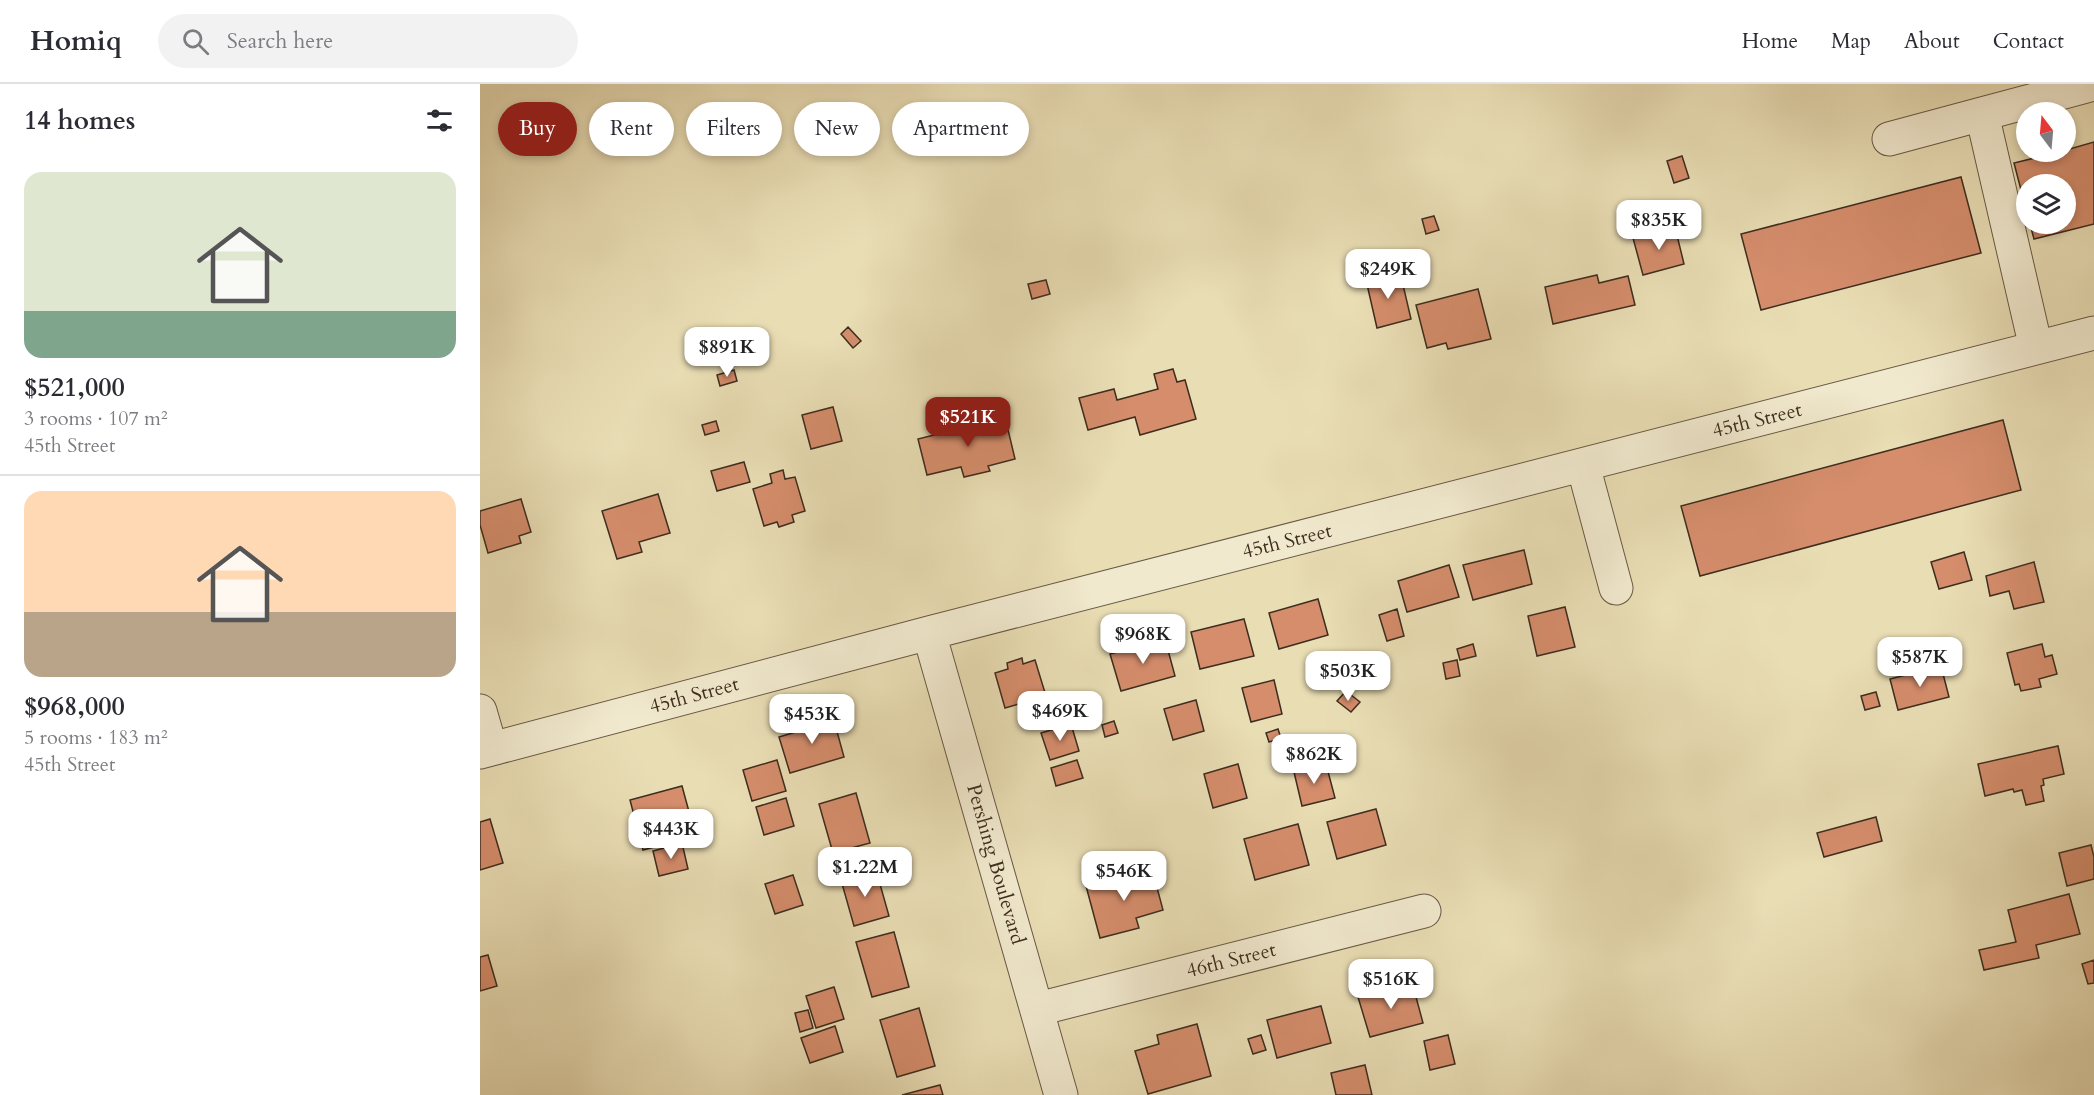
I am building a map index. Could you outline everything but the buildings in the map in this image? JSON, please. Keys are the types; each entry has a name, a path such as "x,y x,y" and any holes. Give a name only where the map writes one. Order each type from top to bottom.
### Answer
{"street":[{"path":"1889,139 2094,84"},
{"path":"1982,114 2036,348"},
{"name":"45th Street","path":"485,751 929,633 2094,333"},
{"path":"1583,465 1616,588"},
{"name":"Pershing Boulevard","path":"929,633 1061,1095"},
{"path":"480,711 485,751"},
{"name":"46th Street","path":"1038,1009 1424,910"}]}
